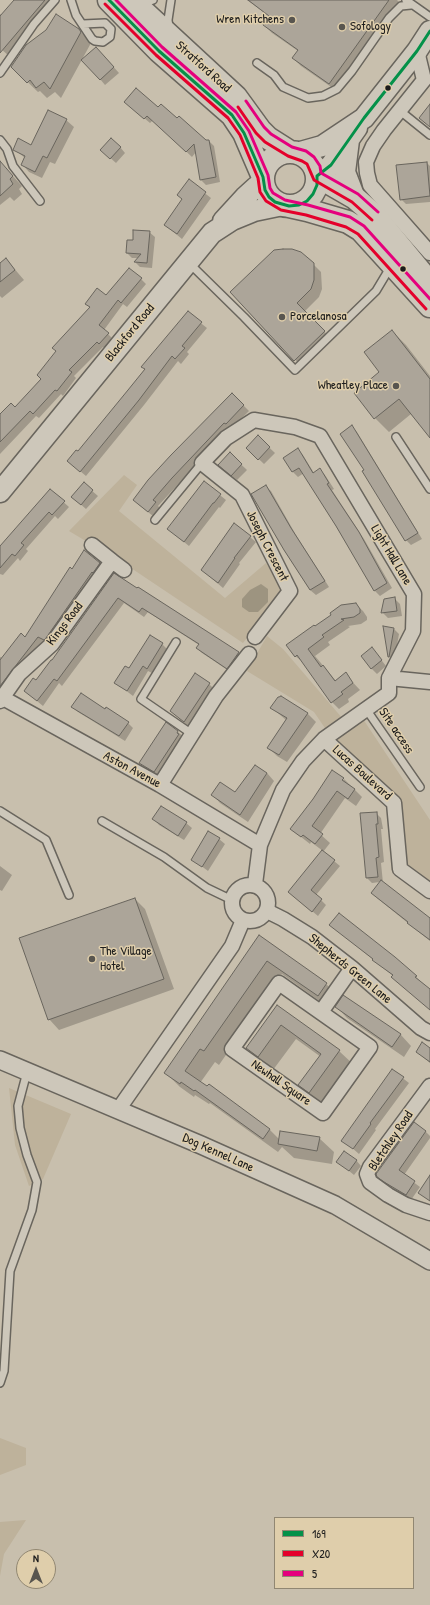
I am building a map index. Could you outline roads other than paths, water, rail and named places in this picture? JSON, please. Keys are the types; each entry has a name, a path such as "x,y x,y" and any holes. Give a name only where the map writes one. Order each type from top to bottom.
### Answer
{"highway":[{"name":"Stratford Road","path":"109,0 232,115 244,133 269,197 286,206"},
{"name":"Stratford Road","path":"140,2 158,46 236,97 260,130 268,138 311,161 317,176"},
{"path":"263,180 265,169 269,162 282,153 294,152"},
{"path":"317,176 355,198 375,216 430,283"},
{"path":"286,206 298,205 307,201 313,194 317,185 317,176"},
{"path":"286,206 307,210 348,222 361,230 430,306"}],"main road":[{"path":"317,176 331,165 349,138 417,51 430,31"},
{"path":"294,152 322,146 364,118"},
{"path":"349,138 345,172 355,198"},
{"path":"212,233 263,180"},
{"name":"Blackford Road","path":"0,492 212,233 232,220 254,211 286,206"}],"street":[{"path":"417,51 424,80 384,130 373,146 366,162 370,185 430,253"},
{"name":"Light Hall Lane","path":"202,463 226,438 254,420 295,427 320,436 414,594 413,631 389,678 389,693 324,739 303,761 284,790 260,845 256,884"},
{"name":"Joseph Crescent","path":"202,463 242,495 290,591 254,637"},
{"path":"92,545 124,570"},
{"name":"Kings Road","path":"1,699 19,674 52,644 112,561"},
{"path":"160,785 216,696 249,654"},
{"path":"389,678 430,682"},
{"name":"Aston Avenue","path":"1,699 160,785 260,845"},
{"name":"Lucas Boulevard","path":"324,739 394,803 400,869 430,891"},
{"path":"256,884 263,889 266,894 268,900 267,911 260,919 254,921 244,920 234,912 232,900 237,890 242,886 256,884"},
{"name":"Shepherds Green Lane","path":"267,911 312,937 352,968 421,1028 430,1033"},
{"path":"118,1110 232,946 244,920"},
{"path":"321,1012 352,968"},
{"name":"Newhall Square","path":"279,983 321,1012 370,1047 322,1113 232,1049 279,983"},
{"name":"Dog Kennel Lane","path":"0,1060 335,1205 430,1261"},
{"name":"Bletchley Road","path":"430,1086 370,1167 368,1174 370,1182 388,1195 406,1205 430,1213"}],"lane":[{"path":"1,71 34,24 55,0"},
{"path":"71,0 76,15 83,24"},
{"path":"158,46 168,20 171,0"},
{"path":"257,63 274,75 283,87 308,98 322,96 337,89 352,71 389,18 401,6 408,2 430,17"},
{"path":"399,110 430,135"},
{"path":"0,140 7,149 13,166 40,201"},
{"path":"188,262 295,370 376,291 388,270 393,265"},
{"path":"396,437 430,489"},
{"path":"155,520 202,463"},
{"path":"176,642 141,699 192,734"},
{"name":"Site access","path":"366,709 420,787"},
{"path":"0,810 46,840 69,895"},
{"path":"102,821 164,857 207,888 232,900"},
{"path":"0,1383 4,1370 10,1271 32,1210 37,1182 27,1155 20,1128 18,1106 28,1071"}],"place":[{"name":"Wren Kitchens","path":"292,20"},
{"name":"Sofology","path":"342,27"},
{"name":"Porcelanosa","path":"282,317"},
{"name":"Wheatley Place","path":"396,386"},
{"name":"The Village Hotel","path":"92,959"}]}
